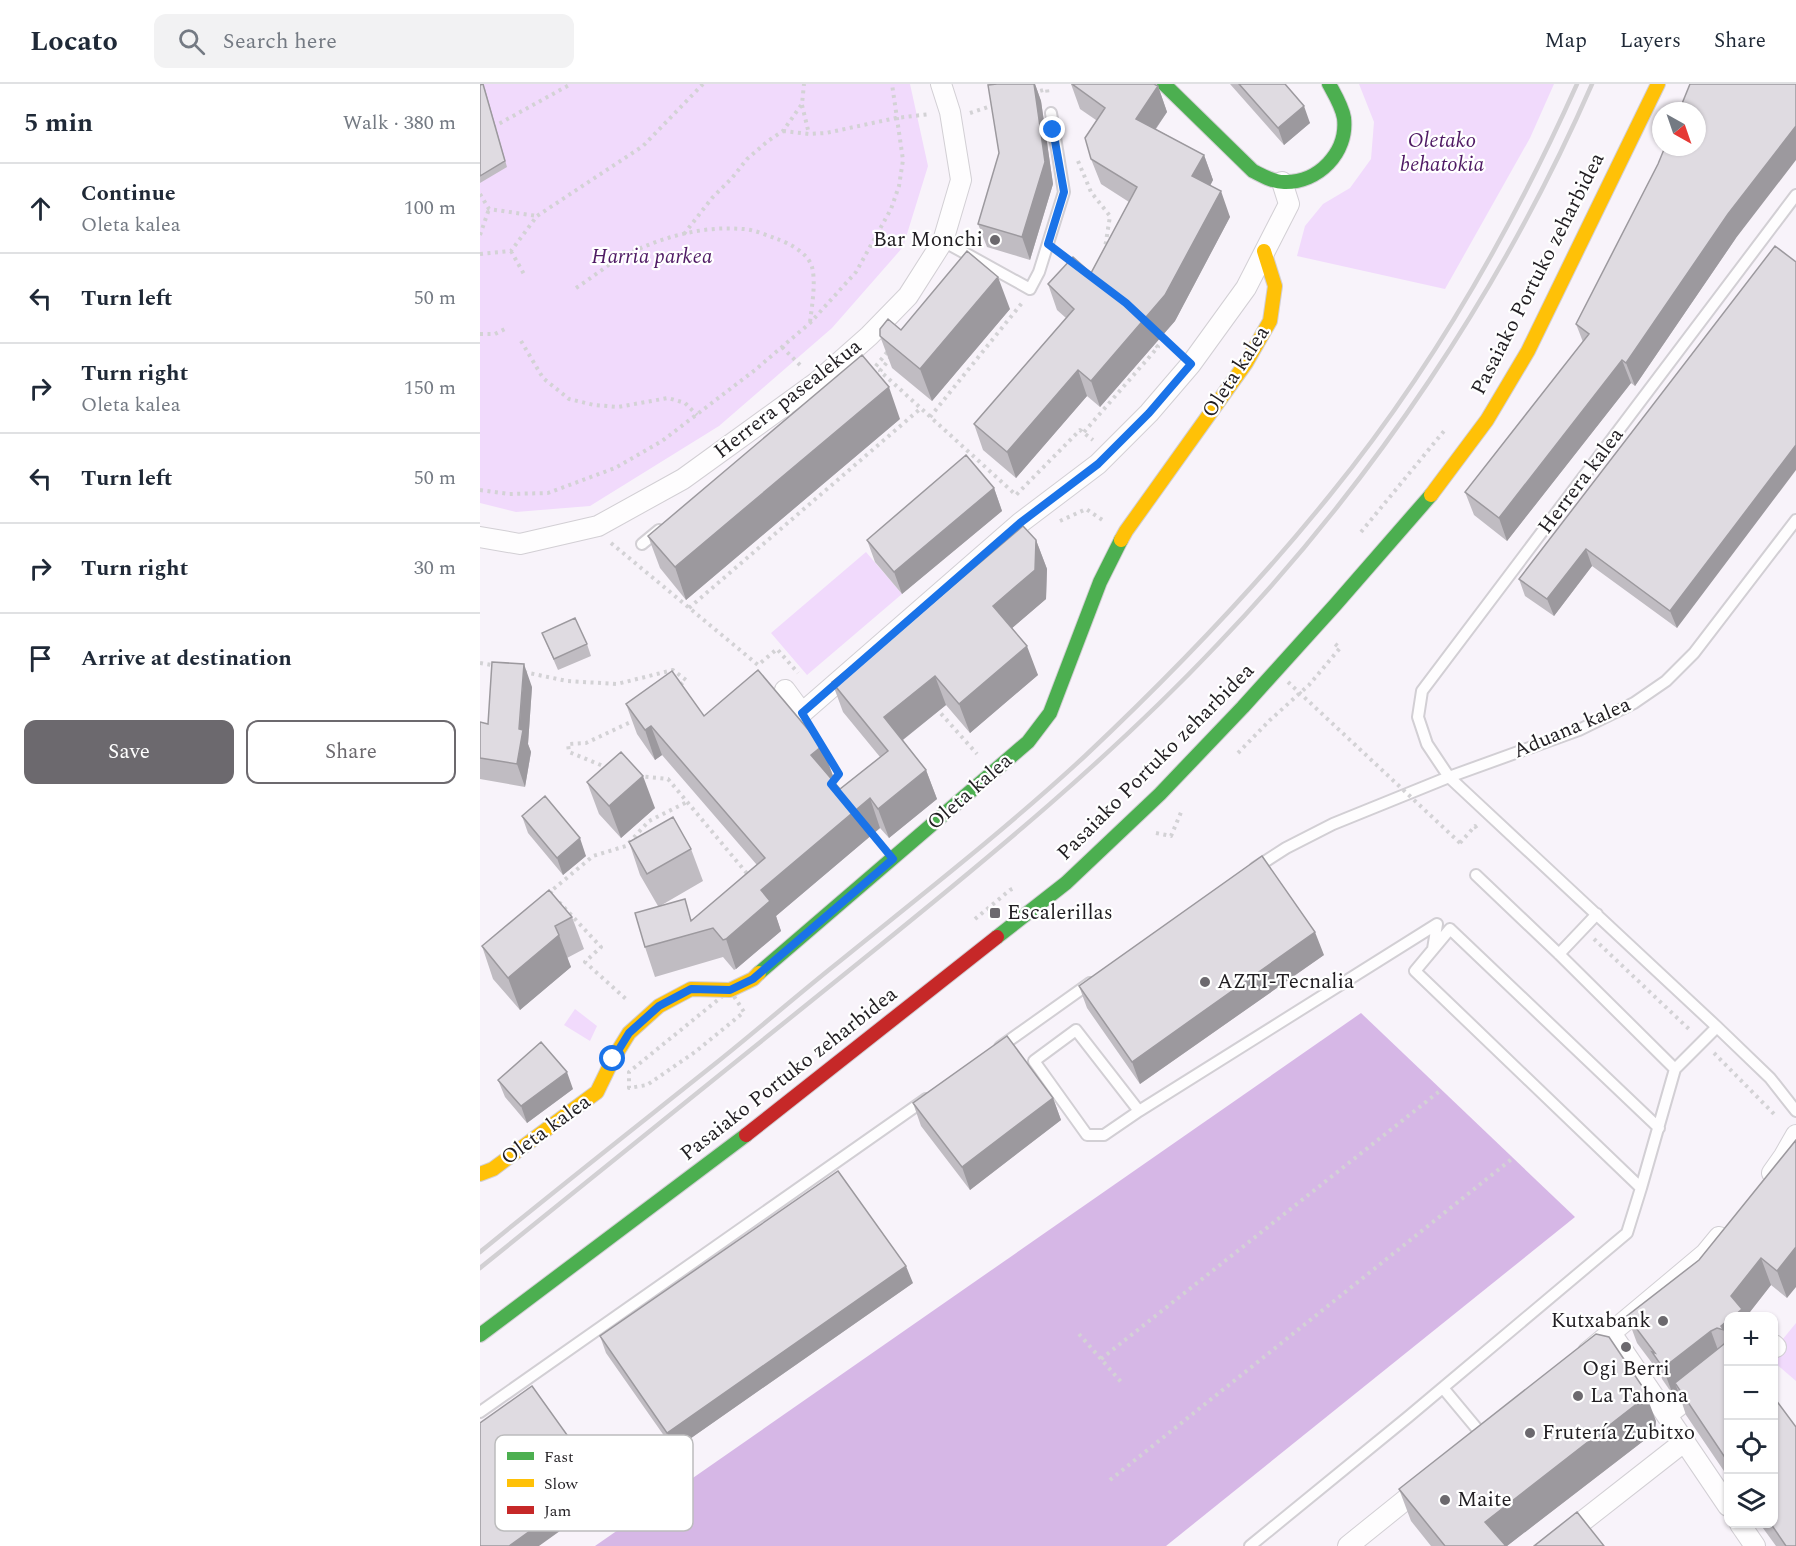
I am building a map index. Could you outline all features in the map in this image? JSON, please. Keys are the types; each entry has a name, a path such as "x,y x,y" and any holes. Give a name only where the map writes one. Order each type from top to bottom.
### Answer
{"main road":[{"path":"1164,84 1253,171 1282,182 1305,179 1319,172 1331,162 1339,148 1343,136 1342,110 1329,84"},
{"name":"Pasaiako Portuko zeharbidea","path":"480,1335 748,1134 1066,883 1160,794 1243,707 1426,500 1487,420 1528,351 1658,84"},
{"name":"Oleta kalea","path":"480,1174 493,1168 597,1092 629,1033 659,1006 691,989 730,990 753,979 1028,742 1050,713 1100,582 1126,531 1246,363 1270,321 1275,286 1264,251"}],"street":[{"name":"Herrera pasealekua","path":"480,537 520,544 598,526 683,479 844,364 908,296 943,241 961,180 950,112 941,84"},
{"name":"Oleta kalea","path":"802,713 1020,523 1098,464 1149,413 1191,364 1246,288 1288,204 1282,182"},
{"path":"785,690 802,713"},
{"path":"1762,1184 1784,1156 1796,1135"},
{"path":"1578,1361 1705,1254 1733,1219"},
{"path":"1611,1333 1724,1500"},
{"path":"1667,1415 1724,1370"},
{"path":"1465,1451 1500,1423"},
{"path":"1551,1546 1685,1442"},
{"path":"1348,1546 1438,1473"},
{"path":"1743,1528 1755,1546"}],"lane":[{"path":"943,241 1030,290 1039,272 1064,192 1050,113"},
{"name":"Herrera kalea","path":"1796,195 1422,691 1418,717 1427,744 1449,777 1717,1027 1770,1078 1796,1110"},
{"name":"Aduana kalea","path":"1248,872 1286,848 1333,824 1449,777 1579,730 1634,703 1666,681 1694,653 1796,520"},
{"path":"642,544 669,522"},
{"path":"1476,875 1675,1069"},
{"path":"1559,954 1597,914"},
{"path":"1139,1112 1076,1030 1034,1061 1087,1135 1104,1136 1437,924 1433,949"},
{"path":"1641,1188 1415,971 1450,929 1659,1128"},
{"path":"994,1051 1100,977"},
{"path":"1250,1546 1443,1388 1626,1233 1675,1069 1717,1027"},
{"path":"480,1412 937,1092"},
{"path":"1443,1388 1483,1436"}],"path":[{"path":"490,129 571,84"},
{"path":"480,254 511,251 537,216 643,146 703,84"},
{"path":"804,84 802,104 809,134"},
{"path":"480,490 508,495 548,493 615,468 663,441 810,323 856,272 891,209 900,186 903,160 892,84"},
{"path":"684,234 747,159 783,131 802,104"},
{"path":"970,113 1000,104"},
{"path":"783,131 826,133 896,118 950,112"},
{"path":"1091,192 1110,216 1105,249"},
{"path":"480,194 489,209"},
{"path":"489,209 537,216"},
{"path":"480,235 489,209"},
{"path":"576,288 612,264 647,246 709,229 743,229 787,243 801,252 812,265 813,289 810,323"},
{"path":"1048,244 1083,269"},
{"path":"511,251 525,276"},
{"path":"930,417 1018,309 1030,290"},
{"path":"480,334 495,334 505,329"},
{"path":"1156,331 1191,364"},
{"path":"1083,433 1158,347 1150,339"},
{"path":"521,341 543,378 569,399 594,405 618,407 668,398 685,404 697,415"},
{"path":"782,347 817,382"},
{"path":"897,350 880,371 1016,495 1080,430 1094,441 1089,446"},
{"path":"689,608 921,409"},
{"path":"1356,538 1445,429"},
{"path":"1059,521 1086,509 1126,531"},
{"path":"609,541 758,665 777,649 800,675 785,690"},
{"path":"1236,754 1309,685 1340,648"},
{"path":"480,663 502,667"},
{"path":"524,672 567,681 617,684 673,670 686,680 678,688"},
{"path":"1288,682 1460,843 1474,826 1483,834"},
{"path":"930,708 934,706 993,773"},
{"path":"802,713 839,774 831,784"},
{"path":"610,768 569,752 568,744 586,743 644,716"},
{"path":"630,774 668,779 755,884"},
{"path":"633,1006 585,962 601,947 550,892 593,855 626,846 650,822 687,802"},
{"path":"1156,833 1171,836 1184,804"},
{"path":"969,924 1010,890 1021,885"},
{"path":"1583,928 1775,1115"},
{"path":"730,990 628,1072 629,1088 647,1085 695,1052 744,1012"},
{"path":"1101,1359 1441,1090"},
{"path":"1110,1480 1513,1158"},
{"path":"1079,1334 1122,1383"}],"green space":[{"name":"Harria parkea","path":"480,84 910,84 928,166 903,247 832,328 719,426 590,506 516,512 480,503"},
{"name":"Oletako behatokia","path":"1359,84 1554,84 1530,138 1445,289 1297,256 1305,226 1323,204 1350,188 1371,159 1374,122"},
{"path":"866,552 902,594 807,675 771,633"},
{"path":"575,1009 597,1026 590,1041 564,1025"},
{"path":"1796,1323 1796,1381 1778,1365 1778,1345"}],"shaded area":[{"path":"1361,1013 1575,1217 1166,1546 595,1546 617,1531 693,1531 693,1478"}],"building":[{"path":"483,84 505,161 480,176 480,85"},
{"path":"1034,84 1045,162 1022,237 978,224 999,153 988,85"},
{"path":"1072,84 1154,84 1158,86 1136,119 1204,155 1192,176 1221,191 1165,295 1091,381 1078,370 1007,452 974,424 1074,309 1048,284 1073,257 1091,273 1137,187 1091,159 1085,138 1105,108"},
{"path":"1239,84 1285,84 1304,106 1278,128"},
{"path":"1690,84 1796,84 1796,126 1728,214 1626,363 1622,360 1499,518 1465,492 1589,334 1576,324 1661,156 1706,156 1706,102 1683,102"},
{"path":"1775,246 1796,262 1796,445 1670,611 1586,549 1547,599 1519,579"},
{"path":"967,251 998,277 920,369 880,336 880,329 888,319 901,330"},
{"path":"862,355 889,387 675,567 648,536"},
{"path":"966,455 994,488 894,572 867,540"},
{"path":"1023,526 1036,540 1035,570 993,606 1027,646 959,704 935,676 884,717 926,770 878,809 870,798 761,890 770,901 726,939 723,940 713,928 645,947 635,913 685,899 691,921 765,858 651,726 645,730 626,704 672,671 704,716 758,670 822,746 811,755 840,789 888,751 832,682 872,650 875,652"},
{"path":"575,618 587,644 554,659 542,633"},
{"path":"492,662 524,664 519,729 523,730 517,764 480,758 480,722 488,724"},
{"path":"621,752 643,776 609,806 587,782"},
{"path":"545,796 580,838 557,858 522,816"},
{"path":"673,817 691,849 647,874 629,842"},
{"name":"AZTI-Tecnalia","path":"1262,856 1315,932 1132,1062 1079,986"},
{"path":"549,890 572,917 555,926 559,935 508,978 482,946"},
{"path":"1007,1036 1053,1098 962,1167 913,1103"},
{"path":"541,1042 567,1072 521,1106 498,1080"},
{"path":"1796,1140 1796,1247 1777,1271 1761,1258 1731,1296 1742,1309 1739,1312 1724,1312 1724,1323 1721,1326 1724,1330 1717,1328 1711,1331 1663,1368 1652,1352 1655,1353 1627,1316 1699,1260"},
{"path":"838,1171 906,1266 667,1433 600,1336"},
{"path":"1596,1334 1609,1337 1644,1389 1643,1399 1485,1522 1506,1546 1445,1546 1399,1489"},
{"path":"1724,1344 1724,1456 1675,1383"},
{"path":"532,1386 567,1435 495,1435 495,1531 530,1531 509,1546 480,1546 480,1423"},
{"path":"1778,1403 1796,1427 1796,1546 1786,1546 1774,1528 1778,1528"},
{"path":"1577,1512 1604,1546 1534,1546"}],"railway":[{"path":"480,1252 962,863 1085,756 1212,630 1302,530 1367,448 1402,399 1435,349 1497,245 1577,84"},
{"path":"480,1268 1006,842 1135,727 1217,645 1329,518 1429,381 1475,309 1517,236 1592,84"}],"traffic: fast":[{"path":"1164,84 1253,171 1280,182 1297,181 1308,177 1328,164 1336,154 1344,131 1344,118 1329,84"},
{"path":"997,937 1066,883 1160,794 1243,707 1431,495"},
{"path":"759,973 1028,742 1050,713 1100,582 1121,540"},
{"path":"480,1335 746,1135"}],"traffic: slow":[{"path":"1431,495 1487,420 1528,351 1658,84"},
{"path":"1121,540 1246,363 1270,321 1275,286 1264,251"},
{"path":"480,1174 493,1169 597,1092 629,1033 659,1006 691,989 730,990 753,979 759,973"}],"traffic: jam":[{"path":"746,1135 997,937"}],"place":[{"name":"Bar Monchi","path":"995,240"},
{"name":"Escalerillas","path":"995,913"},
{"name":"AZTI-Tecnalia","path":"1205,982"},
{"name":"Kutxabank","path":"1663,1321"},
{"name":"Ogi Berri","path":"1626,1347"},
{"name":"La Tahona","path":"1578,1396"},
{"name":"Frutería Zubitxo","path":"1530,1433"},
{"name":"Maite","path":"1445,1500"}],"route":[{"path":"613,1059 629,1033 659,1006 691,989 730,990 753,979 893,859 831,784 839,774 802,713 1020,523 1098,464 1149,413 1191,364 1126,303 1048,244 1064,192 1053,130"}]}
